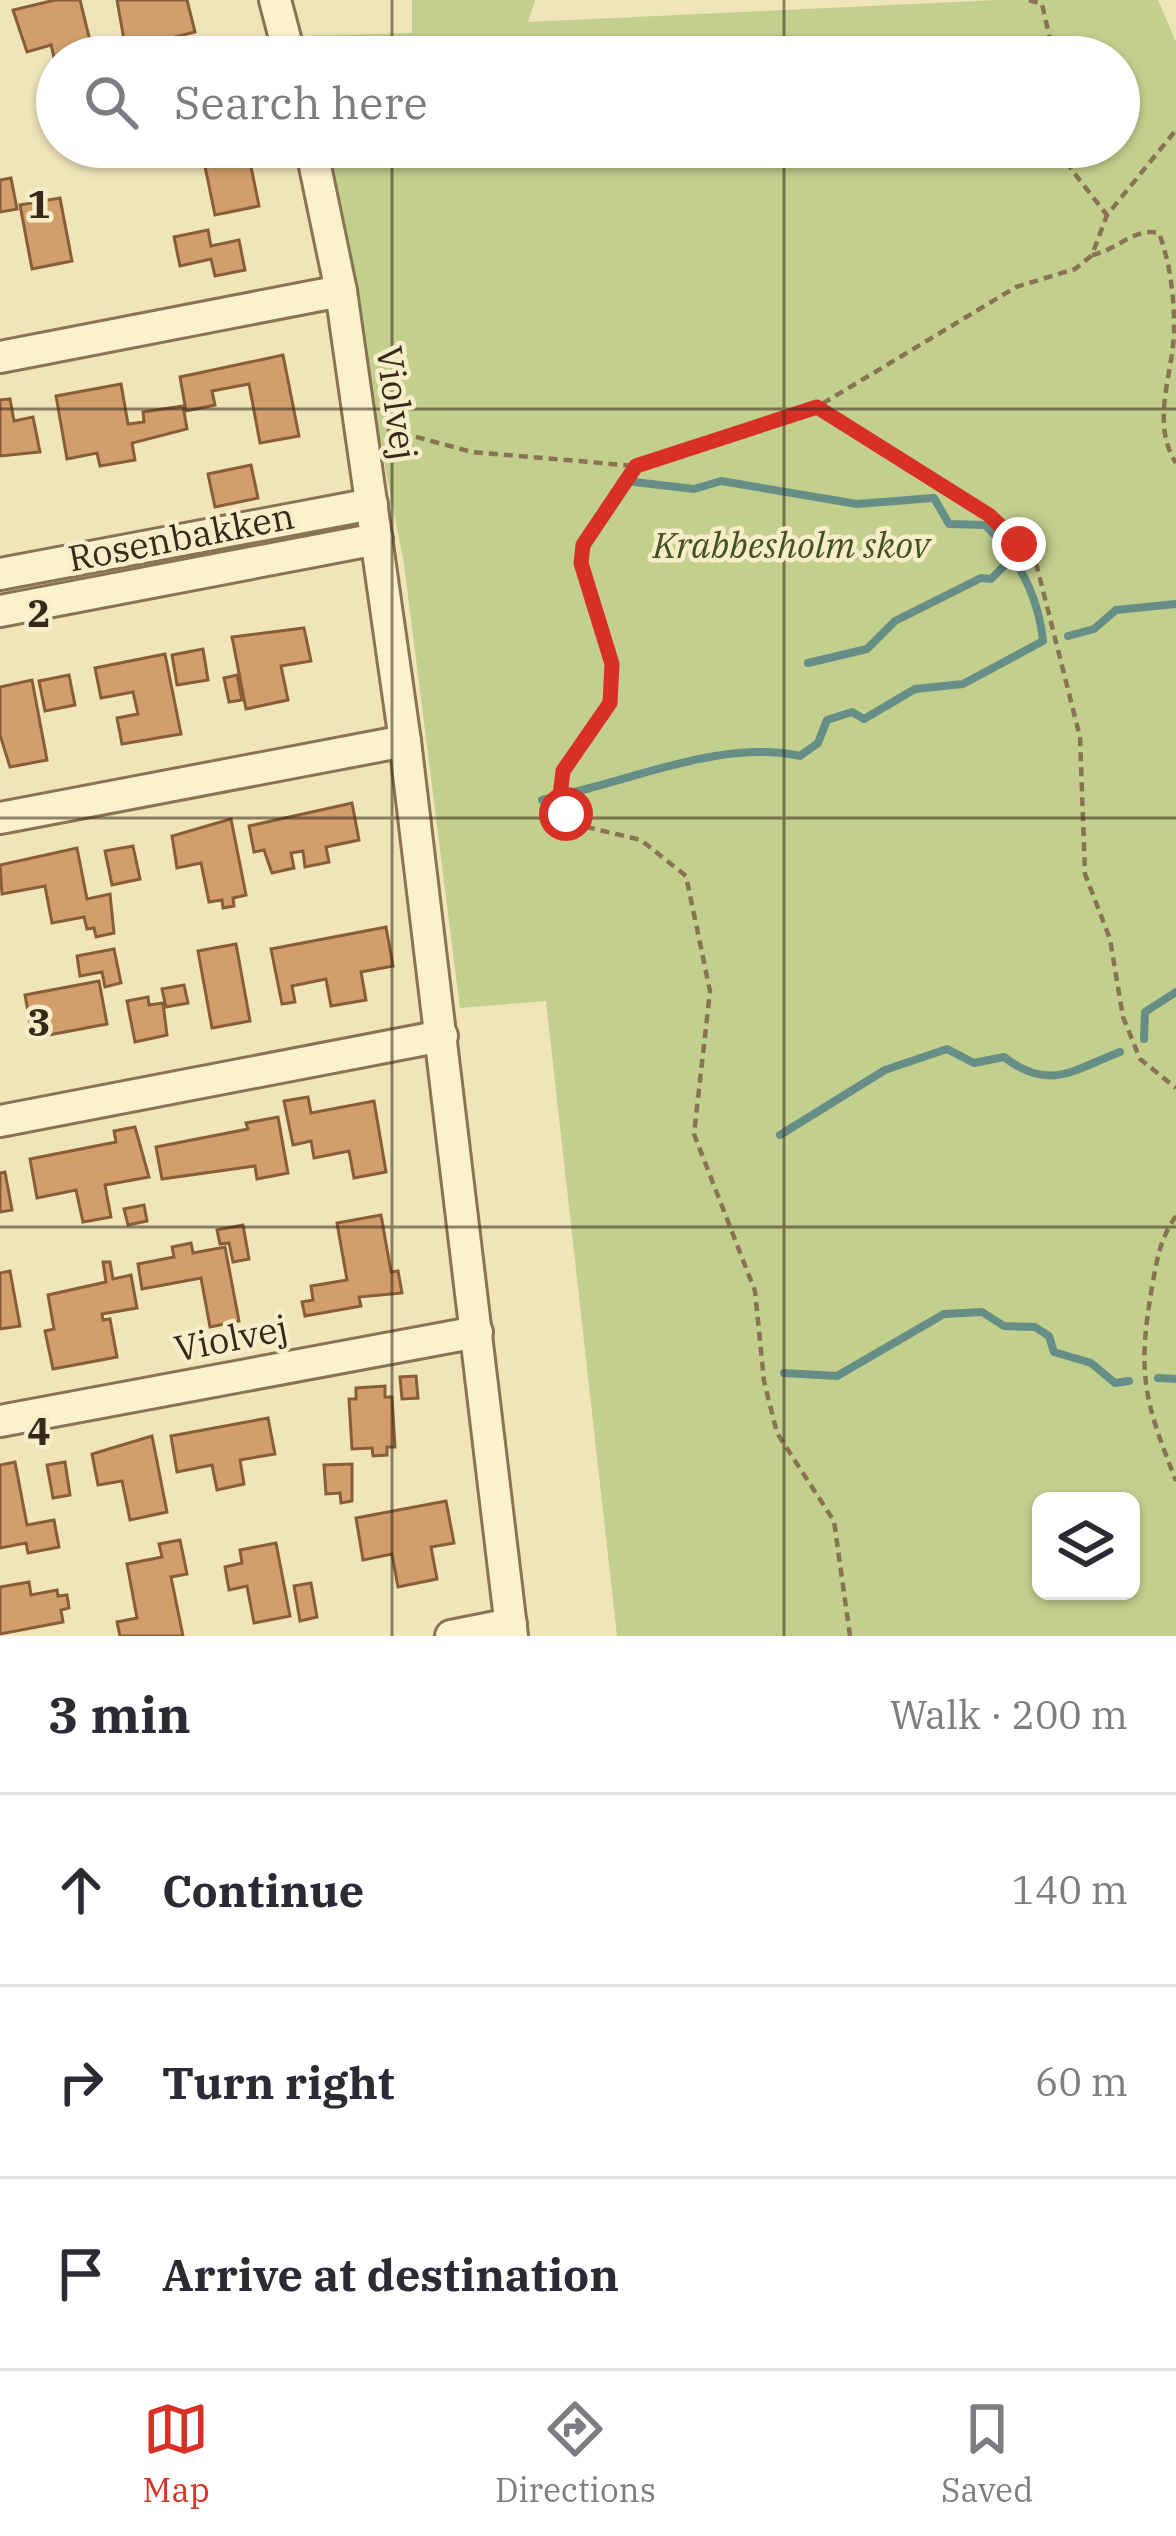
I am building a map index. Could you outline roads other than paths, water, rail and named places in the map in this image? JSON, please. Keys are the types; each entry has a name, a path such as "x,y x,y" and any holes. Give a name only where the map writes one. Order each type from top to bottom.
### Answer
{"street":[{"path":"275,0 284,36"},
{"name":"Violvej","path":"315,168 341,291 405,741 511,1630 451,1636"},
{"path":"0,357 341,291"},
{"path":"0,574 372,503"},
{"name":"Rosenbakken","path":"0,611 377,539"},
{"path":"0,818 405,741"},
{"path":"0,1120 442,1036"},
{"name":"Violvej","path":"0,1421 476,1332"}],"waterway":[{"path":"574,792 716,756 744,752 800,756 818,743 827,720 852,712 864,719 915,689 963,684 1043,641 1031,592 1007,550 985,525 949,524 934,498 857,504 721,481 694,489 634,482"},
{"path":"808,663 867,649 895,621 981,578 991,579 1015,555"},
{"path":"1068,636 1094,629 1116,610 1176,604"},
{"path":"1144,1039 1145,1012 1176,992"},
{"path":"780,1135 885,1070 947,1049 974,1063 1004,1057 1020,1068 1048,1076 1075,1071 1120,1052"},
{"path":"784,1373 837,1376 944,1314 982,1312 1004,1326 1035,1327 1049,1336 1054,1352 1091,1363 1115,1383 1129,1381"},
{"path":"1158,1378 1176,1379"}],"park label":[{"name":"Krabbesholm skov","path":"791,545"}]}
